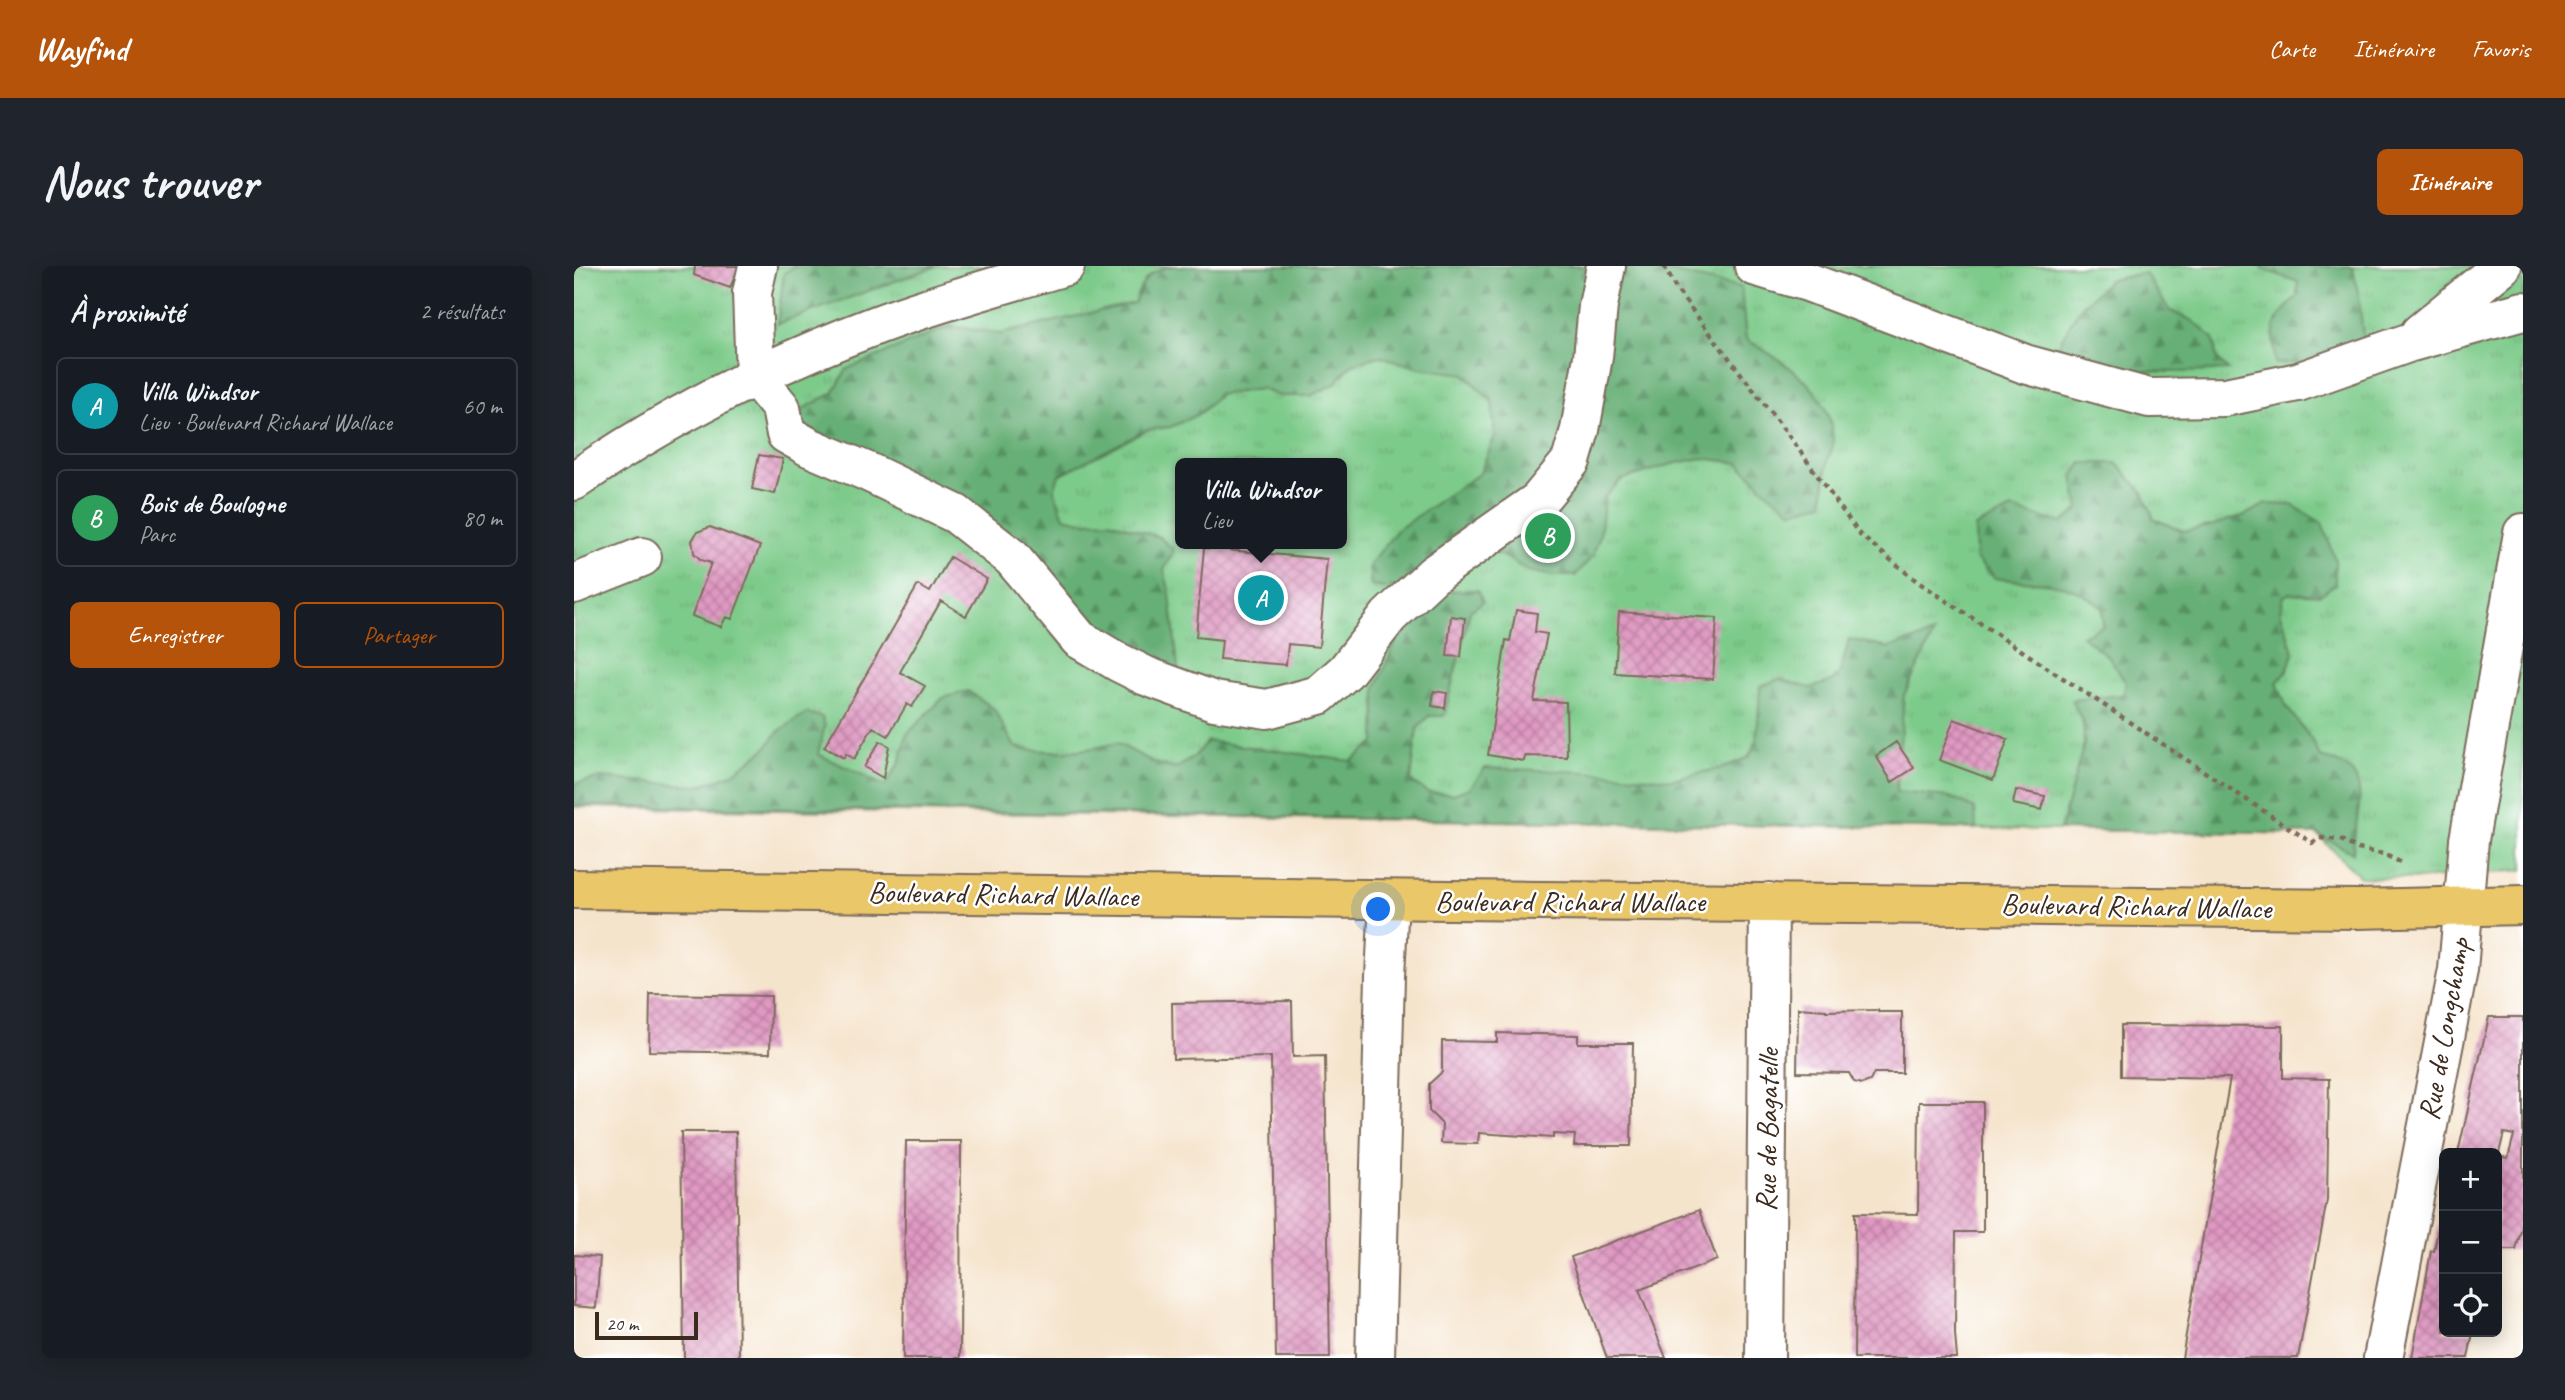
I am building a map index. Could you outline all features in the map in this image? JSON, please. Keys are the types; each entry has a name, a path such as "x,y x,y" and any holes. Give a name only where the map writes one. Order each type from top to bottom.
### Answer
{"main road":[{"name":"Boulevard Richard Wallace","path":"574,889 2358,909 2523,905"}],"street":[{"path":"758,266 751,293 755,376 781,408 786,434 956,514 1012,558 1079,639 1118,662 1214,701 1267,709 1319,695 1346,671 1389,616 1434,574 1538,501 1571,461 1580,430 1606,266"},
{"path":"574,481 644,435 755,376 877,325 1065,266"},
{"path":"1754,266 1808,282 2025,364 2149,398 2225,397 2298,382 2408,343 2523,311"},
{"path":"2408,343 2502,266"},
{"name":"Rue de Longchamp","path":"2383,1358 2458,970 2469,839 2523,533"},
{"path":"574,584 642,557"},
{"path":"1376,1358 1384,976 1389,900"},
{"name":"Rue de Bagatelle","path":"1765,1358 1769,902"}],"path":[{"path":"1664,266 1676,289 1795,444 1860,535 1918,582 2312,843 2319,838 2341,840 2358,849 2383,854 2400,862"}],"green space":[{"path":"574,266 2523,266 2523,870 2421,879 2360,877 2317,834 574,807"},
{"path":"797,266 937,266 777,324 784,273"},
{"path":"1174,266 1641,266 1741,287 1746,339 1805,380 1825,408 1831,425 1833,444 1827,464 1823,503 1793,511 1768,493 1739,463 1702,458 1621,480 1605,497 1600,535 1593,556 1575,576 1552,576 1528,571 1505,557 1465,542 1393,589 1371,586 1369,566 1397,530 1480,473 1495,436 1492,402 1464,374 1419,368 1380,356 1352,364 1335,384 1310,396 1279,396 1261,389 1219,395 1199,414 1171,427 1147,430 1059,475 1054,490 1064,517 1087,522 1110,521 1159,537 1174,550 1164,570 1170,594 1179,677 1112,656 997,535 803,425 799,411 833,393 847,369 950,326 1000,334 1134,303 1140,288 1152,273"},
{"path":"2261,266 2349,266 2353,269 2359,297 2363,337 2304,362 2275,364 2275,326 2282,313 2297,297 2298,282 2264,270"},
{"path":"2145,273 2170,311 2192,320 2213,339 2217,359 2228,370 2162,372 2121,368 2079,356 2058,346 2078,310 2109,280"},
{"path":"2082,463 2116,463 2143,492 2154,519 2184,531 2245,515 2266,504 2292,505 2322,523 2335,560 2335,584 2320,595 2290,593 2284,596 2280,610 2294,654 2286,672 2277,683 2286,706 2314,743 2320,757 2339,763 2351,771 2357,781 2359,807 2353,853 2317,834 2060,830 2084,744 2083,723 2072,700 2123,695 2126,683 2109,657 2082,636 2103,626 2102,608 2090,598 2065,587 1994,578 1976,559 1975,527 2012,509 2062,523 2079,509 2073,476"},
{"path":"1478,590 1483,602 1470,611 1444,716 1429,716 1417,729 1411,781 1427,792 1453,794 1470,788 1485,768 1589,772 1671,779 1722,768 1749,757 1757,740 1760,686 1780,679 1810,688 1833,681 1841,672 1849,639 1888,648 1934,634 1904,695 1896,792 1950,797 1975,809 1976,829 574,805 574,784 601,778 698,786 730,775 765,749 778,732 806,713 822,717 825,726 818,754 885,786 900,762 907,734 943,698 968,691 993,708 1015,747 1066,751 1117,743 1153,762 1175,769 1194,757 1207,741 1351,761 1375,743 1376,688 1401,628 1438,591"}],"building":[{"path":"695,266 739,266 730,288 694,275"},
{"path":"759,455 783,459 775,494 752,489"},
{"path":"710,527 760,546 732,619 726,617 721,627 692,616 711,563 701,560 694,553 692,541 697,532"},
{"path":"1204,549 1327,559 1319,647 1288,644 1286,665 1220,659 1222,640 1196,637"},
{"path":"950,557 987,579 966,616 941,601 900,672 925,686 912,707 907,704 888,736 873,727 854,759 846,754 844,758 824,747 918,585 930,592"},
{"path":"1516,610 1537,613 1535,632 1547,634 1534,701 1566,702 1567,757 1525,756 1524,761 1488,755 1506,640 1510,641"},
{"path":"1619,612 1717,618 1713,679 1615,673"},
{"path":"1451,616 1465,618 1461,657 1447,656"},
{"path":"1434,691 1447,693 1445,708 1432,706"},
{"path":"1954,719 2008,739 1993,780 1939,760"},
{"path":"880,741 889,746 883,778 864,767"},
{"path":"1896,742 1914,768 1892,782 1876,756"},
{"path":"2016,790 2045,796 2042,810 2013,804"},
{"path":"650,994 771,996 770,1053 649,1051"},
{"path":"1292,1001 1293,1057 1325,1056 1330,1358 1276,1358 1271,1057 1173,1059 1172,1003"},
{"path":"1798,1008 1902,1012 1902,1073 1874,1073 1870,1081 1862,1084 1854,1082 1849,1073 1797,1072"},
{"path":"2489,1017 2523,1017 2523,1223 2516,1250 2502,1250 2502,1157 2508,1158 2514,1135 2504,1133 2500,1148 2459,1148"},
{"path":"2121,1025 2283,1026 2283,1078 2329,1079 2327,1200 2298,1358 2182,1358 2230,1078 2121,1076"},
{"path":"1497,1033 1578,1035 1578,1043 1633,1043 1631,1146 1574,1146 1575,1135 1553,1134 1553,1138 1479,1133 1478,1144 1441,1143 1442,1124 1429,1111 1429,1084 1442,1072 1442,1041 1497,1042"},
{"path":"1919,1102 1983,1102 1983,1232 1956,1232 1957,1358 1854,1358 1855,1213 1918,1214"},
{"path":"681,1132 736,1132 739,1358 684,1358"},
{"path":"906,1141 961,1141 960,1358 903,1358"},
{"path":"1699,1210 1717,1260 1639,1290 1666,1358 1607,1358 1571,1257"},
{"path":"2439,1224 2439,1337 2472,1337 2468,1358 2412,1358 2431,1251 2434,1251"},
{"path":"574,1255 600,1257 596,1308 574,1306"}],"place":[{"name":"Bois de Boulogne","path":"1548,536"},
{"name":"Villa Windsor","path":"1261,598"}]}
